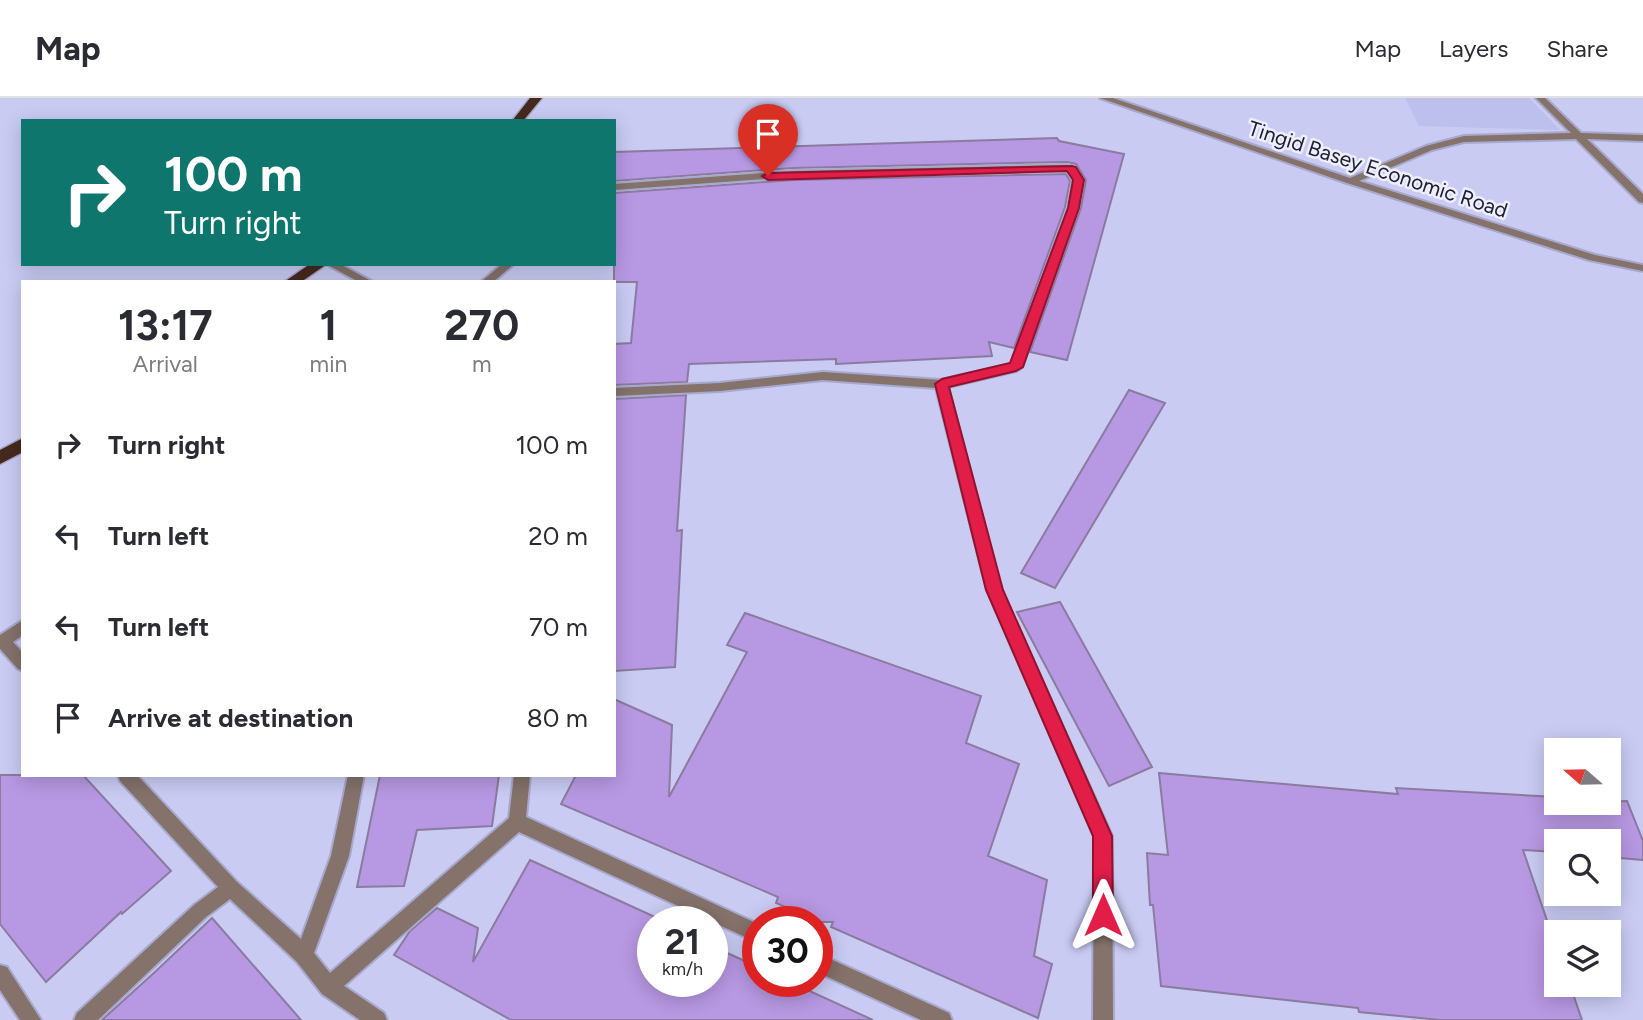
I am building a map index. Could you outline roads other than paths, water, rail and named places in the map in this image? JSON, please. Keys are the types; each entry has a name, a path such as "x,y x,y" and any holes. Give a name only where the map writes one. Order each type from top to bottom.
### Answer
{"main road":[{"path":"519,119 537,98"},
{"path":"294,280 317,266"},
{"path":"0,457 21,445"}],"street":[{"name":"Tingid Basey Economic Road","path":"1104,98 1350,181 1593,258 1643,268"},
{"path":"1540,98 1643,200"},
{"path":"1350,181 1429,148 1464,139 1579,136 1643,138"},
{"path":"616,187 793,174 1072,169 1078,180 1073,208 1016,367 942,384 823,376 720,387 616,392"},
{"path":"335,266 364,280"},
{"path":"489,280 506,266"},
{"path":"942,384 994,590 1102,836 1103,1020"},
{"path":"21,627 1,642 21,662"},
{"path":"128,777 231,888 304,956 329,987 377,1020"},
{"path":"304,956 340,856 356,777"},
{"path":"329,987 517,822 522,777"},
{"path":"517,822 742,927"},
{"path":"84,1020 200,911 231,888"},
{"path":"833,969 942,1020"},
{"path":"0,974 31,1020"}]}
